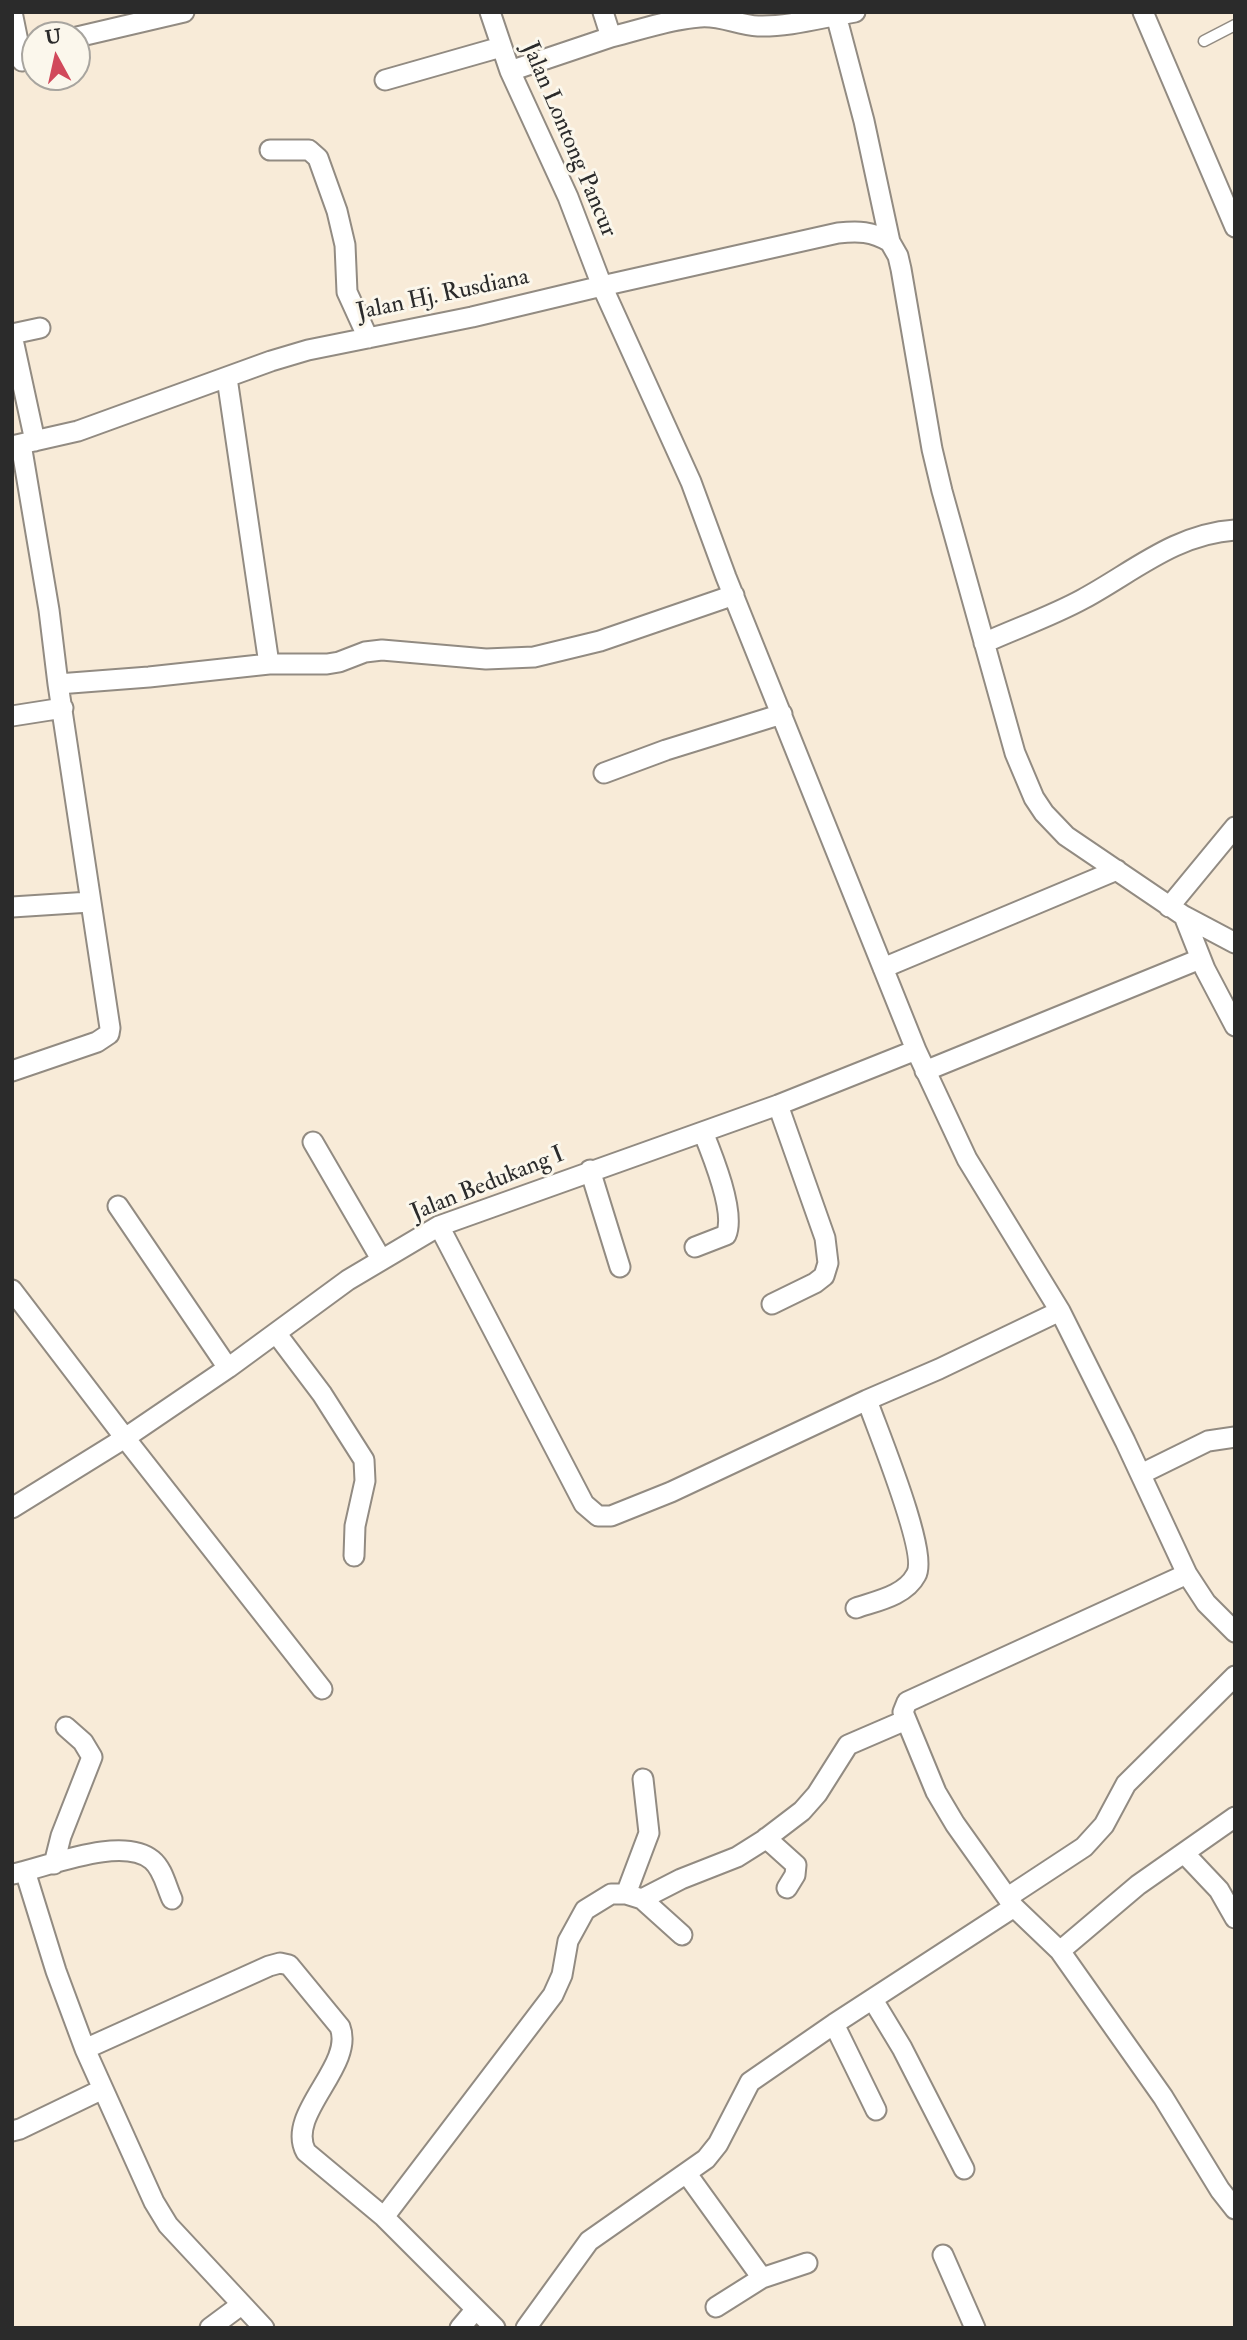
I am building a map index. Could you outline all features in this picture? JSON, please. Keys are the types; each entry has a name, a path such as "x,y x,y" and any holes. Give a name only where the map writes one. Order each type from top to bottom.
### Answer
{"street":[{"path":"12,12 21,52"},
{"path":"91,34 184,12"},
{"name":"Jalan Lontong Pancur","path":"490,12 510,71 568,197 603,285 691,482 925,1072 967,1159 1060,1311 1187,1574 1206,1603 1235,1632"},
{"path":"603,12 611,37"},
{"path":"1143,12 1235,227"},
{"path":"510,71 611,37 697,17 713,16 760,26 810,16 845,14 890,242 898,256 901,269 942,491 1015,753 1034,798 1066,836 1177,911 1235,943"},
{"path":"385,80 501,47"},
{"path":"270,150 309,150 318,158 337,211 345,245 347,292 368,338"},
{"name":"Jalan Hj. Rusdiana","path":"24,443 78,431 308,350 472,317 838,233 859,230 876,234 890,242"},
{"path":"24,443 12,334 40,328"},
{"path":"12,375 110,1021 109,1034 97,1042 12,1070"},
{"path":"227,378 269,664"},
{"path":"984,643 1083,599 1158,553 1190,540 1235,530"},
{"path":"58,684 269,664 339,662 351,656 382,650 485,659 534,657 600,642 734,595"},
{"path":"12,716 63,708"},
{"path":"604,773 666,750 782,714"},
{"path":"1177,911 1235,827"},
{"path":"883,968 1116,870"},
{"path":"12,907 90,902"},
{"path":"1177,911 1235,1026"},
{"path":"925,1072 1200,959"},
{"name":"Jalan Bedukang I","path":"12,1508 125,1438 228,1368 311,1305 381,1259 439,1226 778,1105 916,1050"},
{"path":"772,1304 815,1283 824,1276 828,1263 825,1238 778,1105"},
{"path":"695,1247 726,1235 729,1229 725,1198 703,1132"},
{"path":"313,1142 381,1259"},
{"path":"590,1170 620,1267"},
{"path":"118,1206 228,1368"},
{"path":"439,1226 584,1504 598,1516 611,1516 671,1492 1060,1311"},
{"path":"12,1290 322,1689"},
{"path":"276,1333 322,1394 364,1460 365,1481 355,1526 354,1556"},
{"path":"856,1608 896,1594 916,1575 919,1566 914,1534 867,1400"},
{"path":"1140,1474 1208,1441 1235,1437"},
{"path":"1187,1574 907,1702 903,1712 936,1792 955,1824 1011,1902 1060,1951 1163,2097 1220,2190 1235,2209"},
{"path":"526,2328 589,2241 706,2159 718,2144 750,2082 873,2000 1084,1847 1104,1825 1126,1784 1235,1676"},
{"path":"384,2217 553,1995 562,1975 568,1941 585,1910 611,1894 634,1896 737,1857 766,1839 809,1802 848,1745 906,1720"},
{"path":"54,1864 61,1836 92,1757 83,1742 66,1727"},
{"path":"634,1896 649,1833 643,1779"},
{"path":"1060,1951 1095,1919 1235,1817"},
{"path":"766,1839 796,1865 795,1875 788,1888"},
{"path":"172,1899 158,1867 150,1858 129,1851 97,1853 18,1873 85,2049 154,2202 168,2225 264,2328"},
{"path":"1184,1853 1219,1890 1235,1918"},
{"path":"634,1896 682,1935"},
{"path":"85,2049 269,1966 289,1965 341,2027 343,2033 340,2051 306,2121 301,2136 302,2145 306,2152 384,2217 495,2328"},
{"path":"873,2000 902,2048 964,2169"},
{"path":"834,2024 876,2110"},
{"path":"12,2131 103,2089"},
{"path":"687,2174 762,2278"},
{"path":"943,2255 975,2328"},
{"path":"716,2307 762,2278 807,2263"},
{"path":"210,2328 242,2305"},
{"path":"460,2328 476,2309"}],"lane":[{"path":"1205,40 1235,25"}]}
